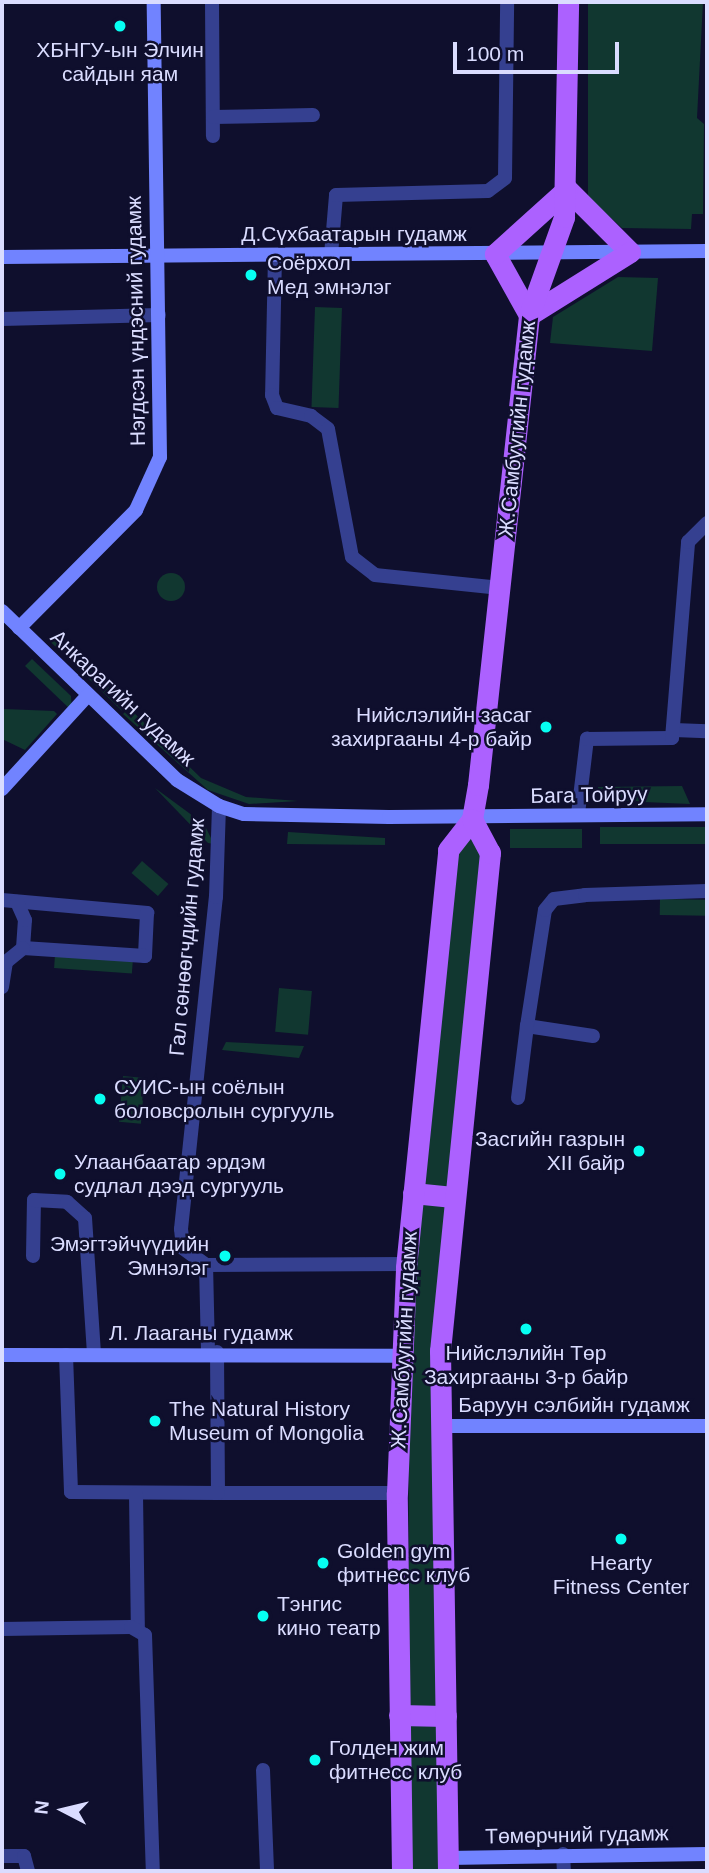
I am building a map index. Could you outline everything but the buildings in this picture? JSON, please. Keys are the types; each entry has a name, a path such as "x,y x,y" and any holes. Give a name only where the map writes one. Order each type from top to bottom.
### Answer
{"main road":[{"name":"Нэгдсэн үндэсний гудамж","path":"19,628 136,510 154,479 160,457 154,2"},
{"name":"Ж.Самбуугийн гудамж","path":"402,1871 397,1493 400,1356 406,1264 449,850 472,819 529,315 551,253 567,189 568,2"},
{"path":"567,189 630,252 529,315 495,254 567,189"},
{"name":"Д.Сүхбаатарын гудамж","path":"2,257 707,251"},
{"name":"Анкарагийн гудамж","path":"2,611 177,780 219,806 244,814 472,819"},
{"path":"2,789 88,695"},
{"name":"Бага Тойруу","path":"472,819 578,814 707,814"},
{"name":"Ж.Самбуугийн гудамж","path":"448,1865 440,1426 441,1323 490,853 472,819"},
{"path":"413,1193 453,1197"},
{"name":"Л. Лааганы гудамж","path":"2,1355 213,1352 400,1356"},
{"name":"Баруун сэлбийн гудамж","path":"440,1426 707,1426"},
{"path":"399,1715 446,1716"},
{"name":"Төмөрчний гудамж","path":"448,1865 564,1854 707,1854"}],"street":[{"path":"212,2 214,136"},
{"path":"331,255 336,195 488,191 499,185 507,170 508,2"},
{"path":"213,117 313,115"},
{"path":"275,256 272,394 277,408 312,416 328,429 352,556 375,575 500,588"},
{"path":"2,319 159,315"},
{"path":"578,814 587,738 671,738 674,730 688,542 707,523"},
{"path":"674,730 707,731"},
{"name":"Гал сөнөөгчдийн гудамж","path":"206,1265 183,1248 181,1229 216,897 219,806"},
{"path":"518,1098 545,910 554,899 707,891"},
{"path":"2,900 147,913 145,956 23,948 6,962 2,987"},
{"path":"17,902 25,920 23,948"},
{"path":"527,1026 593,1037"},
{"path":"33,1256 34,1200 67,1202 86,1218 94,1353"},
{"path":"218,1493 213,1352 206,1265 406,1264"},
{"path":"66,1355 68,1489 80,1494 397,1493"},
{"path":"136,1494 138,1629 148,1654 153,1871"},
{"path":"2,1629 138,1629"},
{"path":"263,1770 267,1871"},
{"path":"564,1854 564,1871"},
{"path":"2,1856 24,1856 27,1871"}],"green space":[{"path":"588,2 703,2 697,118 704,124 703,214 692,214 691,229 622,228 588,197"},
{"path":"618,277 658,278 652,351 550,343 553,317"},
{"path":"315,307 342,308 338,408 312,407"},
{"path":"171,573 181,577 185,587 181,597 171,601 161,597 157,587 161,577"},
{"path":"56,636 127,705 122,711 50,642"},
{"path":"32,659 71,696 72,711 25,666"},
{"path":"129,708 201,778 246,797 298,801 249,804 208,790 123,714"},
{"path":"4,709 54,711 57,714 25,750 2,739"},
{"path":"682,786 690,804 598,800 598,787"},
{"path":"155,788 204,824 214,844 208,843"},
{"path":"600,827 707,827 707,844 600,844"},
{"path":"510,829 582,829 582,848 510,848"},
{"path":"288,832 385,838 385,845 287,844"},
{"path":"469,836 482,846 448,1179 439,1871 410,1871 408,1326 453,851"},
{"path":"142,861 168,884 158,896 132,873"},
{"path":"660,899 707,900 707,916 660,915"},
{"path":"55,955 133,960 132,973 54,968"},
{"path":"279,988 312,991 308,1035 275,1032"},
{"path":"226,1042 304,1046 299,1058 222,1050"},
{"path":"123,1076 145,1078 141,1124 119,1122"}],"place":[{"name":"ХБНГУ-ын Элчин сайдын яам","path":"120,26"},
{"name":"Соёрхол Мед эмнэлэг","path":"251,275"},
{"name":"Нийслэлийн засаг захиргааны 4-р байр","path":"546,727"},
{"name":"СУИС-ын соёлын боловсролын сургууль","path":"100,1099"},
{"name":"Засгийн газрын XII байр","path":"639,1151"},
{"name":"Улаанбаатар эрдэм судлал дээд сургууль","path":"60,1174"},
{"name":"Эмэгтэйчүүдийн Эмнэлэг","path":"225,1256"},
{"name":"Нийслэлийн Төр Захиргааны 3-р байр","path":"526,1329"},
{"name":"The Natural History Museum of Mongolia","path":"155,1421"},
{"name":"Hearty Fitness Center","path":"621,1539"},
{"name":"Golden gym фитнесс клуб","path":"323,1563"},
{"name":"Тэнгис кино театр","path":"263,1616"},
{"name":"Голден жим фитнесс клуб","path":"315,1760"}]}
